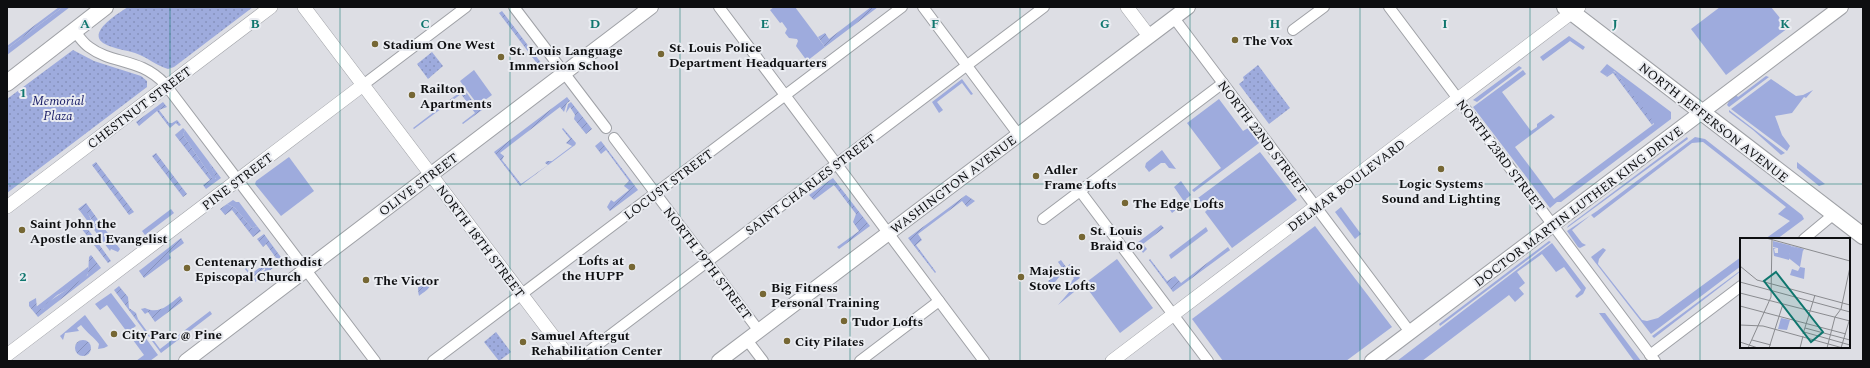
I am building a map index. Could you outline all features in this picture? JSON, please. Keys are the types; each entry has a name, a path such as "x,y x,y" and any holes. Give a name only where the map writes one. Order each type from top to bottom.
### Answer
{"main road":[{"path":"7,83 105,7"},
{"name":"OLIVE STREET","path":"186,361 651,7"},
{"name":"WASHINGTON AVENUE","path":"719,361 1188,7"},
{"name":"DOCTOR MARTIN LUTHER KING DRIVE","path":"1372,361 1841,7"},
{"name":"NORTH JEFFERSON AVENUE","path":"1572,9 1702,112 1863,236"}],"street":[{"name":"CHESTNUT STREET","path":"7,207 271,7"},
{"name":"NORTH 18TH STREET","path":"304,7 572,361"},
{"name":"PINE STREET","path":"7,355 466,7"},
{"path":"514,7 606,128"},
{"path":"719,7 984,361"},
{"name":"LOCUST STREET","path":"434,361 902,7"},
{"path":"923,7 1018,134"},
{"name":"SAINT CHARLES STREET","path":"576,361 1044,7"},
{"path":"1127,7 1149,36"},
{"path":"1293,30 1324,7"},
{"name":"NORTH 23RD STREET","path":"1389,7 1652,358"},
{"name":"DELMAR BOULEVARD","path":"1112,361 1459,100 1572,9"},
{"name":"NORTH 22ND STREET","path":"1174,18 1410,332"},
{"path":"74,31 89,48 100,54 142,66 155,75 166,86 375,361"},
{"path":"1043,220 1223,83"},
{"name":"NORTH 19TH STREET","path":"614,138 759,331"},
{"path":"1080,191 1208,361"},
{"path":"1805,238 1834,214"},
{"path":"1652,358 1740,287"},
{"path":"860,361 939,301"},
{"name":"NORTH 19TH STREET","path":"747,340 763,361"}],"green space":[{"path":"59,7 63,7 7,49 7,46"},
{"path":"63,7 70,7 7,55 7,49"},
{"path":"128,7 253,7 174,67 168,69 139,55 109,46 100,39 99,34 101,29 111,18"},
{"path":"774,7 795,7 825,47 807,61 796,46 798,41 797,39 789,38 785,33 787,29 782,22 780,23 770,10"},
{"path":"871,7 878,7 825,47 818,37 825,33 829,39"},
{"path":"1720,7 1771,7 1788,28 1726,75 1691,29"},
{"path":"502,11 542,64 539,66 499,13"},
{"path":"1569,36 1585,47 1583,50 1570,41 1543,61 1540,57"},
{"name":"Memorial Plaza","path":"73,50 94,61 141,76 147,81 147,87 7,193 7,99"},
{"path":"432,52 443,66 428,79 417,64"},
{"path":"1607,64 1671,112 1671,119 1561,202 1557,202 1550,208 1473,107 1523,70 1526,74 1502,92 1531,131 1537,127 1537,124 1551,114 1555,117 1515,147 1554,199 1654,124 1614,71 1606,76 1600,72"},
{"path":"1258,65 1290,108 1269,124 1239,84 1244,80 1243,77"},
{"path":"1519,66 1522,68 1477,102 1473,100"},
{"path":"474,70 492,95 478,105 460,81"},
{"path":"1613,71 1617,74 1654,122 1652,125 1613,73 1607,77 1606,76"},
{"path":"1766,76 1769,77 1729,107 1727,105 1736,95 1738,97"},
{"path":"962,79 973,94 971,95 962,83 937,102 943,110 939,113 932,102"},
{"path":"1771,79 1796,96 1803,95 1813,90 1806,98 1804,97 1792,113 1775,116 1782,135 1790,146 1787,151 1731,109"},
{"path":"464,89 479,110 485,105 486,107 463,124 462,123 475,113 461,94 414,129 413,128"},
{"path":"567,97 570,101 567,103 564,112 560,107 500,153 504,156 502,160 521,184 548,165 545,163 547,161 552,161 572,146 566,143 570,139 562,129 563,128 576,143 575,145 520,186 494,152"},
{"path":"1219,99 1243,131 1248,128 1259,143 1194,192 1192,190 1221,168 1187,123"},
{"path":"163,102 167,107 159,110 169,123 177,120 181,125 179,126 176,123 170,128 157,111 139,126 136,122"},
{"path":"571,102 592,129 586,134 574,119 575,115 570,107 566,113 568,104"},
{"path":"1729,110 1785,153 1781,155 1753,130 1729,112"},
{"path":"183,128 185,130 183,135 212,178 216,179 209,162 221,178 206,189 203,185 210,180 175,135"},
{"path":"185,130 209,162 216,178 214,180 183,135"},
{"path":"1687,137 1688,139 1567,228 1568,226"},
{"path":"1695,137 1705,139 1802,215 1804,219 1778,238 1766,238 1790,221 1778,214 1786,207 1703,142 1692,143 1594,218 1591,215"},
{"path":"601,141 638,190 610,211 607,207 611,200 614,202 629,190 624,186 629,181 606,150 601,154 595,146"},
{"path":"1162,150 1176,169 1169,168 1165,163 1161,163 1149,172 1145,167 1146,163"},
{"path":"1260,152 1297,200 1232,248 1205,212 1207,210 1198,198"},
{"path":"156,153 187,194 183,197 152,156"},
{"path":"289,157 314,191 281,216 255,184 256,181"},
{"path":"96,162 134,212 129,215 92,165"},
{"path":"1797,162 1825,184 1819,186 1797,168"},
{"path":"833,178 870,226 839,249 837,247 859,231 853,222 856,214 834,185 814,200 809,195"},
{"path":"1181,181 1191,195 1186,199 1187,201 1172,213 1170,210 1183,200 1174,187"},
{"path":"966,195 975,201 967,207 962,201 918,234 922,240 916,245 936,272 935,273 908,238"},
{"path":"233,200 239,202 257,226 252,228 235,208 227,204"},
{"path":"86,203 104,228 97,228 85,209 80,211 78,209"},
{"path":"227,204 235,208 252,228 257,226 261,231 253,237 232,210 225,215 220,209"},
{"path":"1341,207 1361,234 1355,239 1335,212"},
{"path":"85,208 94,225 104,228 120,249 118,252 111,249 110,251 80,211"},
{"path":"171,209 174,213 145,235 142,231"},
{"path":"1591,215 1572,230 1582,243 1586,245 1580,248 1567,231"},
{"path":"82,221 111,261 108,263 78,224"},
{"path":"1161,225 1164,228 1143,244 1147,249 1143,253 1137,243"},
{"path":"1315,226 1392,327 1346,361 1223,361 1192,319"},
{"path":"1206,227 1208,231 1171,259 1169,255"},
{"path":"264,234 283,260 255,282 253,279 265,270 265,268 252,278 245,269 246,268 251,274 270,260 271,262 276,258 266,244 263,247 257,239"},
{"path":"181,238 184,243 169,254 171,258 144,278 139,271"},
{"path":"1549,241 1551,242 1440,326 1439,324"},
{"path":"1552,243 1586,288 1583,294 1577,298 1575,296 1581,290 1564,267 1556,272 1542,254 1517,272 1525,283 1519,288 1524,294 1515,302 1509,295 1422,361 1397,361"},
{"path":"1228,247 1230,250 1173,292 1149,260 1150,259 1167,281 1175,276 1181,283"},
{"path":"1603,248 1606,250 1599,259 1598,264 1642,320 1647,321 1658,318 1740,258 1740,267 1651,334 1591,257"},
{"path":"91,255 101,268 38,317 29,306 29,302 36,298 37,309 43,309 47,303 88,275 89,257"},
{"path":"1117,259 1153,308 1120,333 1084,284"},
{"path":"1061,260 1066,267 1070,264 1080,278 1069,286 1074,292 1058,305 1070,291 1067,288 1074,278 1065,270 1055,282 1061,287 1059,289 1048,281 1063,269 1058,262"},
{"path":"88,267 89,272 87,276 74,286 56,296 43,309 37,309 36,307"},
{"path":"1740,271 1654,338 1652,336"},
{"path":"426,277 430,279 430,285 428,289 419,296 419,285 421,280"},
{"path":"119,286 128,297 129,308 136,313 138,319 137,321 114,290"},
{"path":"111,293 136,326 127,332 107,305 100,310 95,304"},
{"path":"180,296 183,301 155,322 148,312 145,314 141,309 145,308 150,310 159,310"},
{"path":"210,311 212,314 161,353 137,321 138,319 160,349"},
{"path":"1599,313 1605,313 1641,361 1634,361"},
{"path":"85,315 108,346 98,349 99,344 81,325 77,328 79,331 65,333 63,340 60,336"},
{"path":"496,332 511,352 499,361 484,342"},
{"path":"142,333 158,355 150,361 136,361 144,355 133,340"},
{"path":"83,340 90,345 91,348 86,355 83,356 76,351 75,348 80,341"}],"place":[{"name":"The Vox","path":"1235,40"},
{"name":"Stadium One West","path":"375,44"},
{"name":"St. Louis Police Department Headquarters","path":"661,54"},
{"name":"St. Louis Language Immersion School","path":"501,57"},
{"name":"Railton Apartments","path":"412,95"},
{"name":"Logic Systems Sound and Lighting","path":"1441,169"},
{"name":"Adler Frame Lofts","path":"1036,176"},
{"name":"The Edge Lofts","path":"1125,203"},
{"name":"Saint John the Apostle and Evangelist","path":"22,230"},
{"name":"St. Louis Braid Co","path":"1082,237"},
{"name":"Lofts at the HUPP","path":"632,267"},
{"name":"Centenary Methodist Episcopal Church","path":"187,268"},
{"name":"Majestic Stove Lofts","path":"1021,277"},
{"name":"The Victor","path":"366,280"},
{"name":"Big Fitness Personal Training","path":"763,294"},
{"name":"Tudor Lofts","path":"844,321"},
{"name":"City Parc @ Pine","path":"114,334"},
{"name":"City Pilates","path":"787,341"},
{"name":"Samuel Aftergut Rehabilitation Center","path":"523,342"}]}
